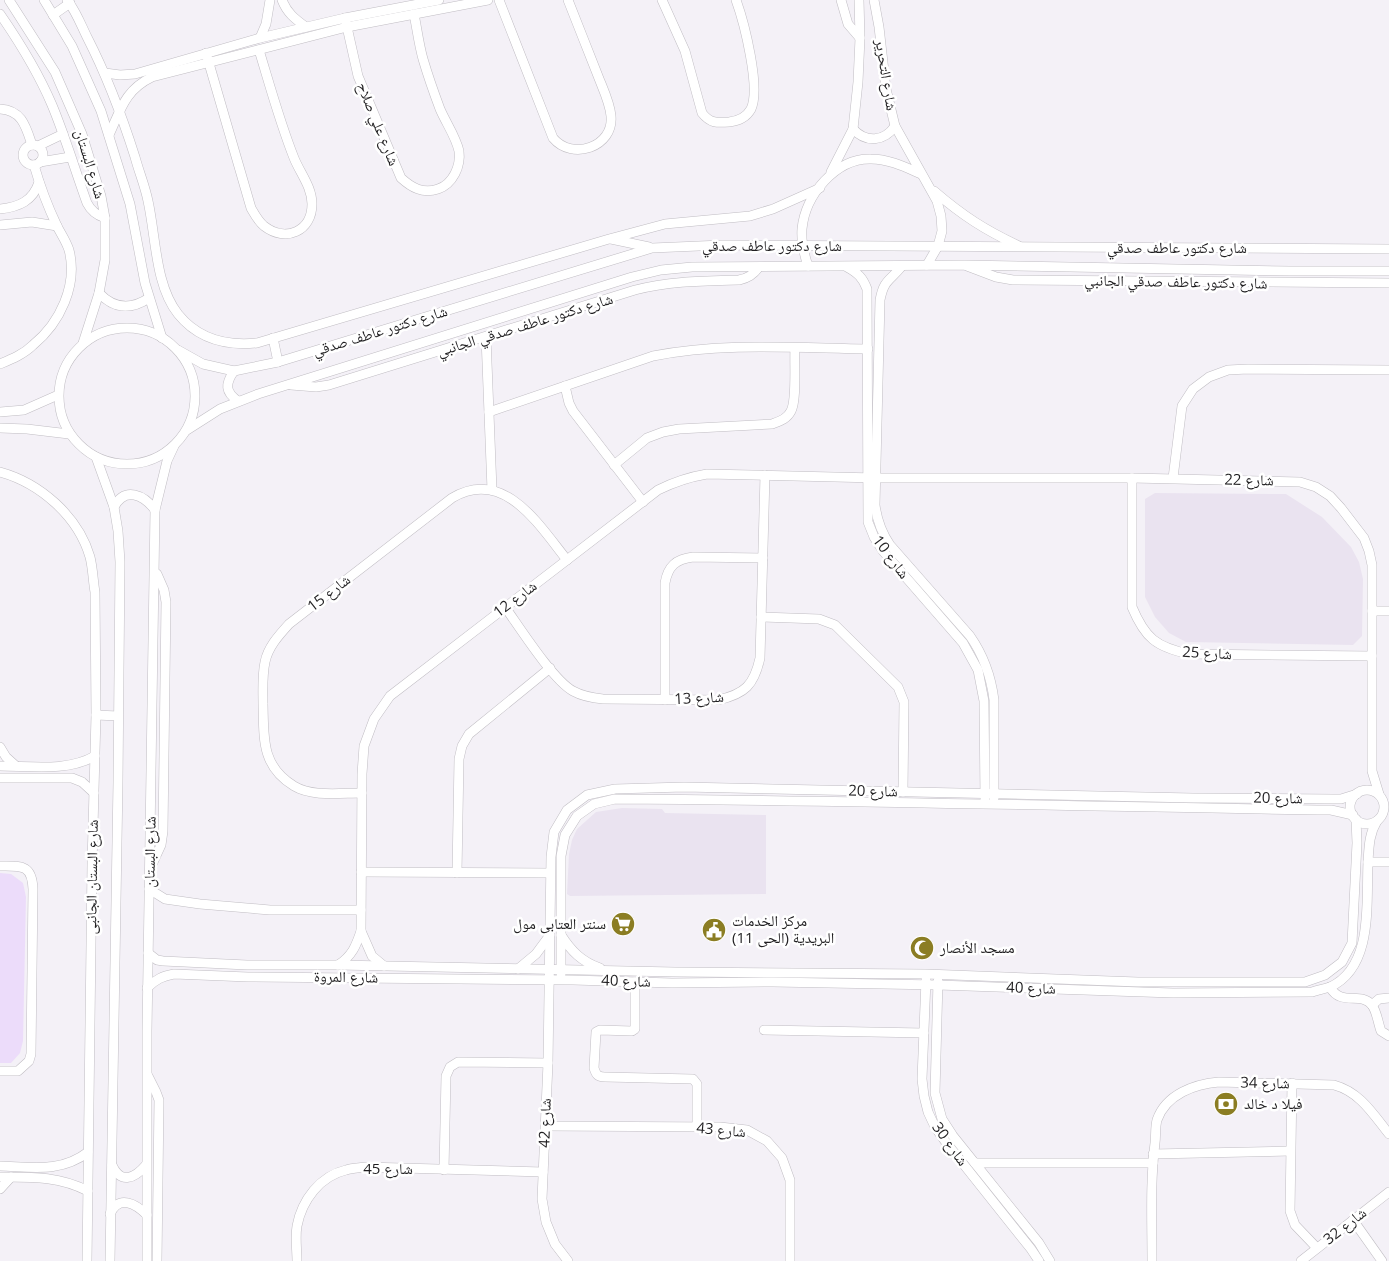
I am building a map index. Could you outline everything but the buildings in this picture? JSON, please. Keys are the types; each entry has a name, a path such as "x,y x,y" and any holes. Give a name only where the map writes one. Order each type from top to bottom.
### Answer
{"street":[{"name":"شارع البستان","path":"9,0 46,56 65,95 82,134 101,196 105,218 105,260 99,293 84,343"},
{"name":"شارع البستان","path":"44,0 82,67 110,135 130,204 149,298 162,338"},
{"path":"260,38 266,24 270,0"},
{"path":"282,0 285,8 294,19 306,27"},
{"path":"110,135 125,100 132,90 152,77 259,50 346,22 439,0"},
{"path":"105,73 135,74 260,38 306,27 414,14 488,0"},
{"path":"500,0 553,138 565,148 585,150 604,139 610,128 611,115 606,96 568,0"},
{"path":"662,0 686,51 702,113 707,120 715,124 737,121 744,117 753,103 752,66 748,43 736,0"},
{"path":"842,0 848,24 860,38"},
{"name":"شارع التحرير","path":"802,246 805,215 830,174 853,129 858,82 859,0"},
{"name":"شارع التحرير","path":"874,0 886,89 895,126 930,188"},
{"path":"53,15 69,2 105,73 120,111 148,200 163,285 169,301 191,327 206,336 222,342 240,345 257,343 665,224 750,216 773,209 820,188"},
{"path":"0,14 28,56 56,115 86,203 97,215 105,218"},
{"name":"شارع علي صلاح","path":"346,22 358,76 401,178 412,188 425,191 439,189 449,182 456,173 459,151 422,58 414,14"},
{"path":"206,53 251,208 256,219 266,228 277,233 290,234 302,230 308,222 312,213 312,202 310,192 294,160 259,50"},
{"path":"56,115 65,95"},
{"path":"0,109 9,110 20,117 35,146 43,154 37,164 39,182 68,249 71,262 70,282 57,318 33,346 0,364"},
{"path":"853,129 864,138 878,139 891,132 895,126"},
{"path":"63,134 24,150 23,158 26,163 37,164 70,157"},
{"path":"830,174 846,163 870,158 893,162 922,174"},
{"path":"0,210 14,208 25,202 34,193 39,182"},
{"path":"927,265 938,246 942,231 937,201 930,188"},
{"path":"930,188 957,212 988,231 1022,247"},
{"path":"0,225 32,222 57,226"},
{"path":"609,239 652,248"},
{"name":"شارع دكتور عاطف صدقي","path":"178,350 203,364 234,371 278,362 652,248 722,245 1389,249"},
{"path":"802,246 808,266"},
{"path":"139,252 157,249"},
{"name":"شارع دكتور عاطف صدقي","path":"186,430 220,409 238,401 632,277 662,270 692,267 965,265 1389,271"},
{"name":"شارع دكتور عاطف صدقي الجانبي","path":"965,265 988,275 1013,280 1389,284"},
{"name":"شارع 10","path":"844,266 855,271 863,279 867,289 872,478"},
{"name":"شارع 10","path":"902,266 888,278 882,288 880,300 872,478 868,522 874,538 883,551 963,643 978,670 984,701 989,794 994,805"},
{"name":"شارع دكتور عاطف صدقي الجانبي","path":"289,385 316,387 329,385 651,286 684,281 739,280 754,274 759,267"},
{"path":"1290,271 1290,283"},
{"path":"99,293 114,305 123,307 141,303 149,298"},
{"path":"122,328 143,330 162,338 178,350 188,364 194,380 193,414 186,430 174,446 157,458 137,464 116,464 96,457 81,447 69,434 61,415 58,395 60,380 65,366 84,343 102,333 122,328"},
{"path":"486,337 492,490 507,496 526,510 567,560"},
{"path":"274,338 278,362"},
{"path":"489,412 653,356 673,352 726,348 868,349"},
{"path":"614,465 647,438 663,432 680,429 772,424 784,420 791,410 793,398 795,348"},
{"path":"1173,478 1182,406 1193,389 1209,377 1228,370 1248,369 1389,370"},
{"path":"234,371 229,379 228,388 231,396 238,401"},
{"path":"565,386 573,411 643,502"},
{"path":"0,412 24,410 58,395"},
{"path":"0,428 69,434"},
{"name":"شارع البستان","path":"146,1261 147,988 155,510 167,461 174,446"},
{"path":"96,457 114,507 120,562 110,1261"},
{"name":"شارع البستان الجانبى","path":"0,472 27,482 56,504 71,521 81,538 89,556 93,572 95,592 96,715 92,865 87,1261"},
{"name":"شارع 12","path":"338,965 352,953 361,931 364,746 374,719 390,696 658,490 674,482 692,476 707,474 872,478"},
{"name":"شارع 13","path":"505,607 560,682 573,691 588,697 718,700 734,696 747,687 756,674 760,658 765,475"},
{"name":"شارع 22","path":"872,478 1173,478 1300,482 1316,487 1330,496 1364,538 1372,565 1372,771 1366,786 1358,793"},
{"name":"شارع 25","path":"1132,478 1132,607 1140,625 1152,640 1169,650 1189,654 1372,656"},
{"name":"شارع 15","path":"362,793 314,792 295,787 280,775 269,760 264,741 263,684 265,661 274,641 289,624 452,498 474,490 492,490"},
{"path":"114,507 122,498 129,495 137,495 144,498 155,510"},
{"path":"666,700 665,583 667,573 673,564 682,558 693,557 763,558"},
{"path":"149,872 161,845 163,831 166,602 164,590 155,569"},
{"path":"1372,611 1389,611"},
{"path":"761,618 819,619 835,625 898,687 904,702 900,792 897,802"},
{"path":"457,873 459,759 462,746 469,734 550,668"},
{"path":"96,715 118,716"},
{"path":"0,747 6,757 16,766"},
{"path":"0,766 75,765 95,756"},
{"path":"58,766 58,778"},
{"name":"شارع 22","path":"1372,771 1383,798"},
{"path":"0,778 58,778 77,780 87,785 94,793"},
{"name":"شارع 20","path":"550,979 550,873 554,832 567,810 587,795 615,790 684,787 1333,799 1341,799 1358,793"},
{"path":"1369,790 1383,798 1382,817 1367,824 1354,817 1351,802 1358,793 1369,790"},
{"name":"شارع 10","path":"984,805 989,794"},
{"name":"شارع 20","path":"561,979 561,856 565,834 576,816 594,804 616,799 1331,810 1354,817"},
{"name":"شارع 40","path":"550,969 926,974 1138,982 1305,982 1325,975 1342,962 1352,943 1358,843 1354,817"},
{"name":"شارع 40","path":"550,979 635,982 938,985 1173,993 1312,992 1330,987 1343,979 1353,968 1360,954 1365,924 1370,835 1382,817"},
{"path":"1368,862 1389,862"},
{"path":"0,866 21,866 28,870 33,889 31,1054 29,1061 18,1071 0,1072"},
{"path":"361,872 550,873"},
{"path":"149,890 165,899 200,904 270,910 361,910"},
{"name":"شارع 12","path":"361,931 372,956 384,966"},
{"path":"518,969 536,954 550,935"},
{"path":"561,935 579,957 591,965 604,970"},
{"name":"شارع المروة","path":"148,953 157,960 163,961 247,966 338,965 550,969"},
{"name":"شارع المروة","path":"147,988 154,980 174,974 248,977 550,979"},
{"name":"شارع 30","path":"926,974 922,1080 928,1112 935,1127 1039,1261"},
{"name":"شارع 30","path":"938,975 935,1080 938,1106 942,1119 953,1136 1039,1243 1050,1261"},
{"name":"شارع 42","path":"550,979 542,1199 546,1222 555,1244 568,1261"},
{"path":"635,982 635,1029 632,1031 600,1030 596,1032 595,1074 599,1077 693,1079 697,1084 697,1127"},
{"path":"1330,987 1336,995 1342,998 1361,999 1372,1005 1382,1031 1389,1036"},
{"path":"1372,1005 1379,999 1389,998"},
{"path":"925,1006 931,1003 937,1006"},
{"path":"764,1030 924,1033"},
{"path":"444,1170 446,1076 450,1066 458,1062 548,1063"},
{"path":"147,1075 159,1100 157,1261"},
{"name":"شارع 34","path":"1152,1261 1153,1158 1158,1120 1164,1108 1174,1097 1187,1088 1203,1083 1219,1082 1324,1084 1344,1088 1361,1100 1389,1134"},
{"path":"1292,1083 1290,1151 1290,1204 1292,1218 1295,1225 1317,1248"},
{"name":"شارع 43","path":"546,1126 697,1127 747,1130 768,1141 782,1158 790,1180 790,1261"},
{"path":"975,1163 1153,1158 1290,1151"},
{"path":"0,1166 60,1166 80,1158 88,1152"},
{"path":"111,1163 115,1172 121,1177 131,1178 139,1174 146,1165"},
{"path":"60,1166 65,1172 63,1180"},
{"name":"شارع 45","path":"297,1261 297,1228 302,1208 312,1191 328,1178 346,1170 366,1167 543,1172"},
{"path":"0,1177 63,1180 88,1191"},
{"path":"0,1189 11,1177"},
{"name":"شارع 32","path":"1301,1261 1389,1192"},
{"path":"110,1214 113,1207 121,1203 130,1203 138,1206 147,1216"},
{"path":"1353,1220 1382,1261"}],"shaded area":[{"path":"1155,493 1286,494 1322,517 1351,547 1359,562 1363,579 1362,636 1353,645 1186,642 1169,633 1155,617 1145,597 1145,499"},
{"path":"622,808 662,809 665,813 766,815 766,894 570,896 567,894 569,854 577,829 596,812"},
{"path":"0,873 11,874 23,883 26,897 23,1041 20,1053 11,1063 0,1063"}],"place":[{"name":"سنتر العتابى مول","path":"623,924"},
{"name":"مركز الخدمات البريدية (الحى 11)","path":"714,930"},
{"name":"مسجد الأنصار","path":"922,948"},
{"name":"فيلا د خالد","path":"1226,1104"}]}
